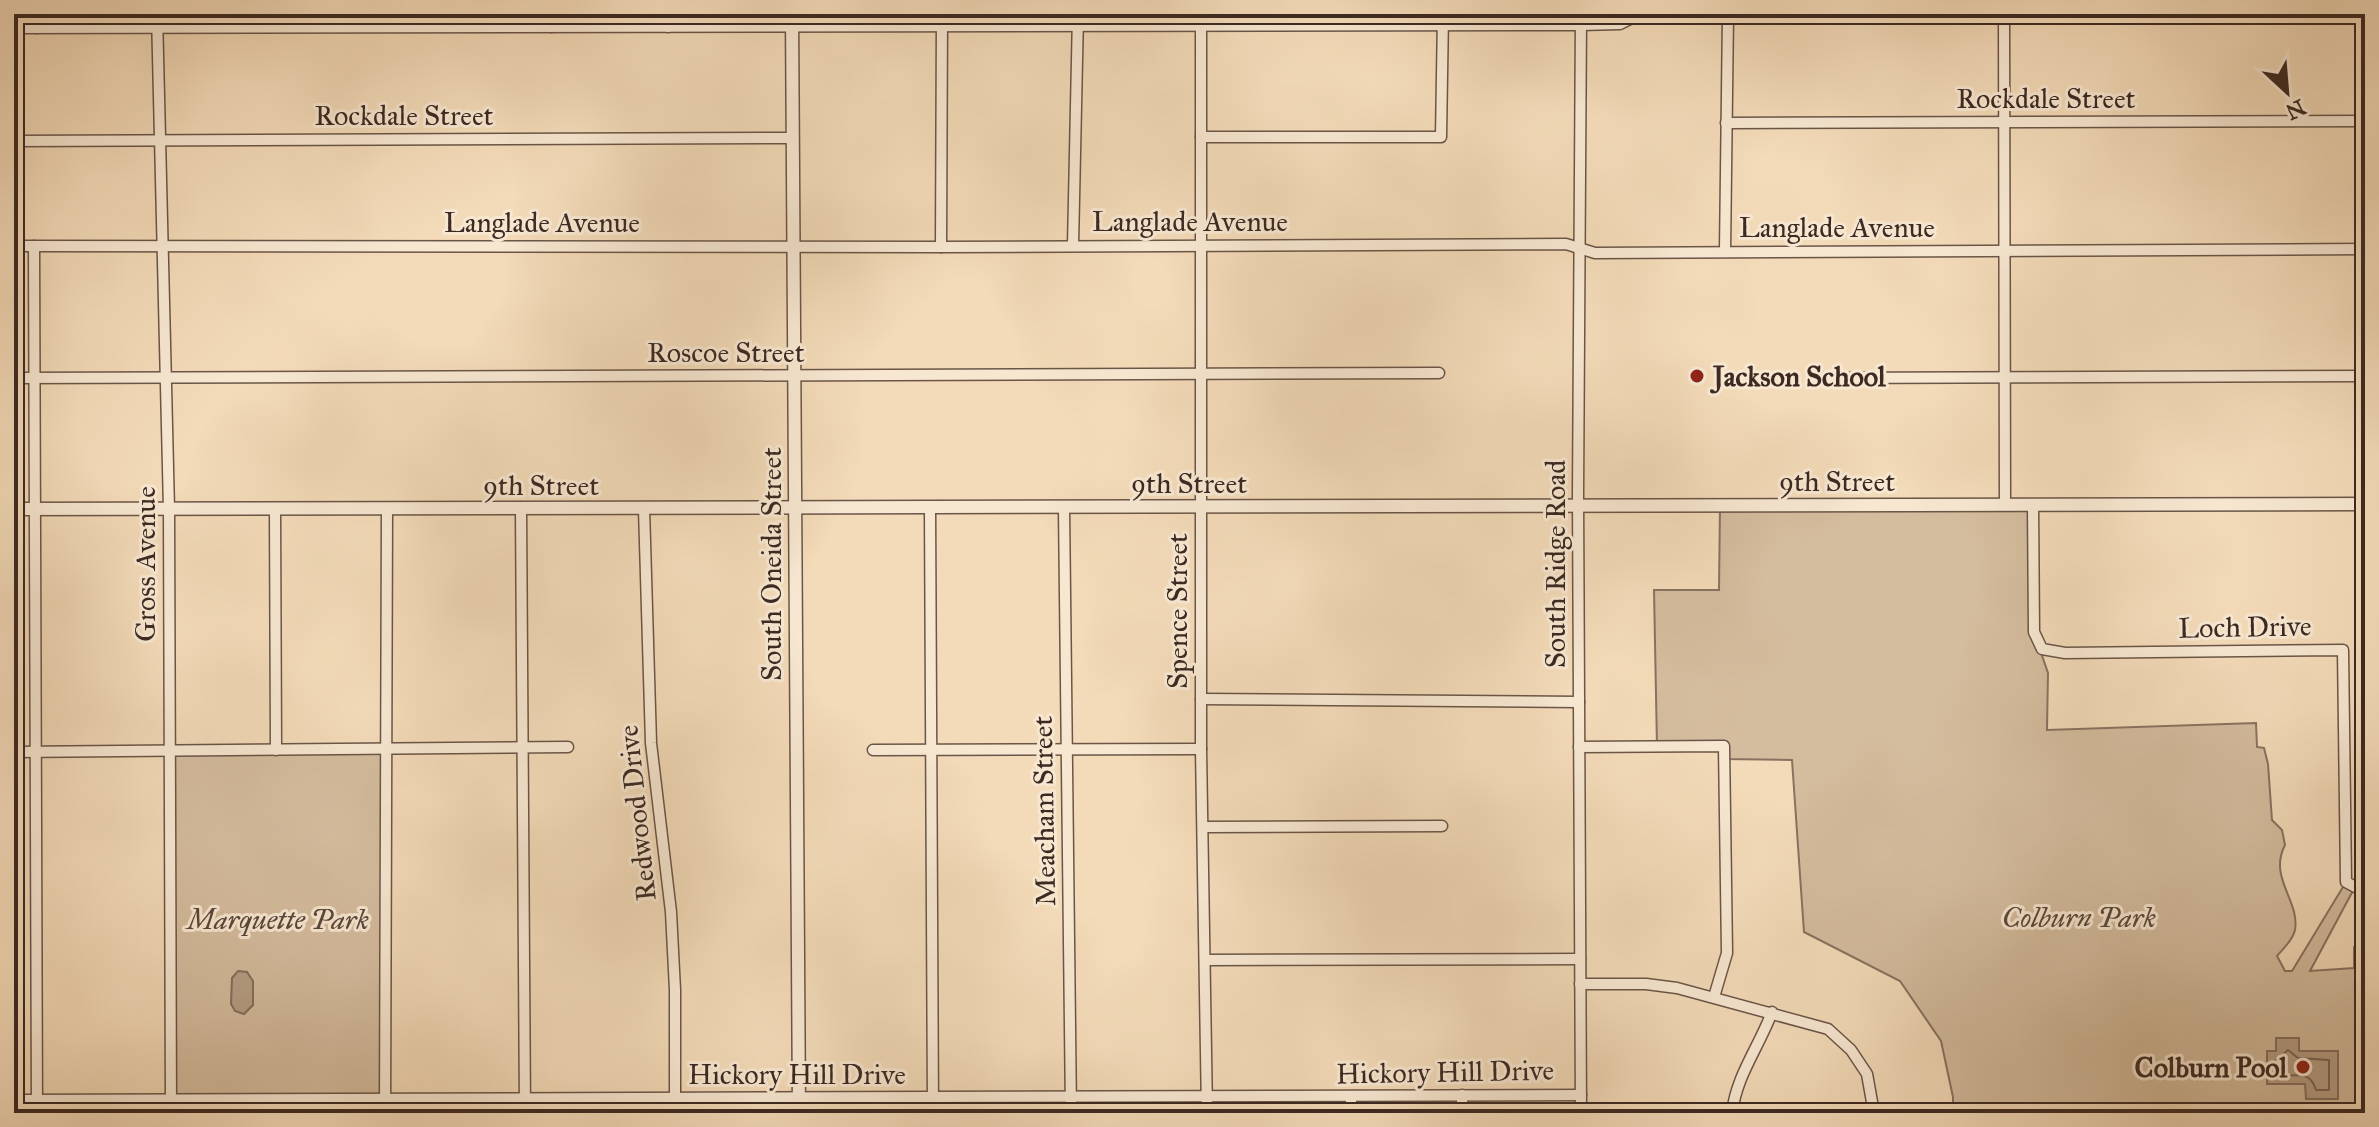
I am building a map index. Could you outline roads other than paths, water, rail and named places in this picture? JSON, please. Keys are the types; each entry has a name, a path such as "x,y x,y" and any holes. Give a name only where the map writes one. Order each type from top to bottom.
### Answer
{"street":[{"path":"37,14 37,28"},
{"name":"Gross Avenue","path":"157,14 169,509 171,1113"},
{"path":"297,14 298,27"},
{"path":"551,14 551,27"},
{"path":"668,14 668,27"},
{"path":"941,247 942,14"},
{"path":"14,28 668,27 792,20 942,26 1078,20 1581,20 1620,24 1640,14"},
{"path":"1725,251 1728,14"},
{"path":"2004,14 2005,505"},
{"name":"South Oneida Street","path":"792,20 799,1113"},
{"path":"1073,245 1078,20"},
{"name":"Spence Street","path":"1201,20 1201,749 1207,1113"},
{"path":"1201,137 1441,137 1443,20"},
{"name":"South Ridge Road","path":"1581,20 1578,506 1581,1113"},
{"name":"Rockdale Street","path":"1726,123 2365,121"},
{"name":"Rockdale Street","path":"14,141 793,138"},
{"name":"Langlade Avenue","path":"14,246 1566,244 1595,253 2365,249"},
{"path":"34,246 37,1113"},
{"name":"Roscoe Street","path":"14,378 1439,373"},
{"path":"1820,378 2365,376"},
{"name":"9th Street","path":"14,509 2365,504"},
{"name":"Loch Drive","path":"2033,505 2034,632 2042,649 2065,653 2343,650 2346,882 2365,889"},
{"path":"930,508 933,1113"},
{"name":"Meacham Street","path":"1064,508 1071,1113"},
{"path":"275,509 276,750"},
{"path":"385,1113 387,509"},
{"path":"521,509 525,1113"},
{"name":"Redwood Drive","path":"644,509 651,743 671,912 675,990 675,1113"},
{"path":"1201,699 1579,702"},
{"path":"1579,747 1724,746 1727,953 1714,997"},
{"path":"14,752 568,747"},
{"path":"873,750 1201,749"},
{"path":"1204,827 1442,826"},
{"path":"1205,960 1580,959"},
{"path":"1580,984 1646,984 1677,988 1828,1029 1851,1050 1867,1074 1874,1113"},
{"path":"1732,1113 1735,1090 1772,1012"},
{"path":"1462,1095 1462,1113"},
{"name":"Hickory Hill Drive","path":"14,1100 1581,1095"},
{"path":"1351,1097 1351,1113"},
{"path":"275,1099 275,1112"}],"water":[{"path":"238,971 247,972 253,981 253,1005 244,1014 235,1011 231,1004 232,978"},
{"name":"Colburn Pool","path":"2276,1038 2299,1038 2299,1051 2338,1051 2338,1099 2306,1099 2305,1084 2267,1084 2267,1051 2276,1051"}],"place":[{"name":"Jackson School","path":"1697,376"},
{"name":"Colburn Pool","path":"2303,1067"}],"park label":[{"name":"Colburn Park","path":"2079,917"},
{"name":"Marquette Park","path":"278,919"}]}
